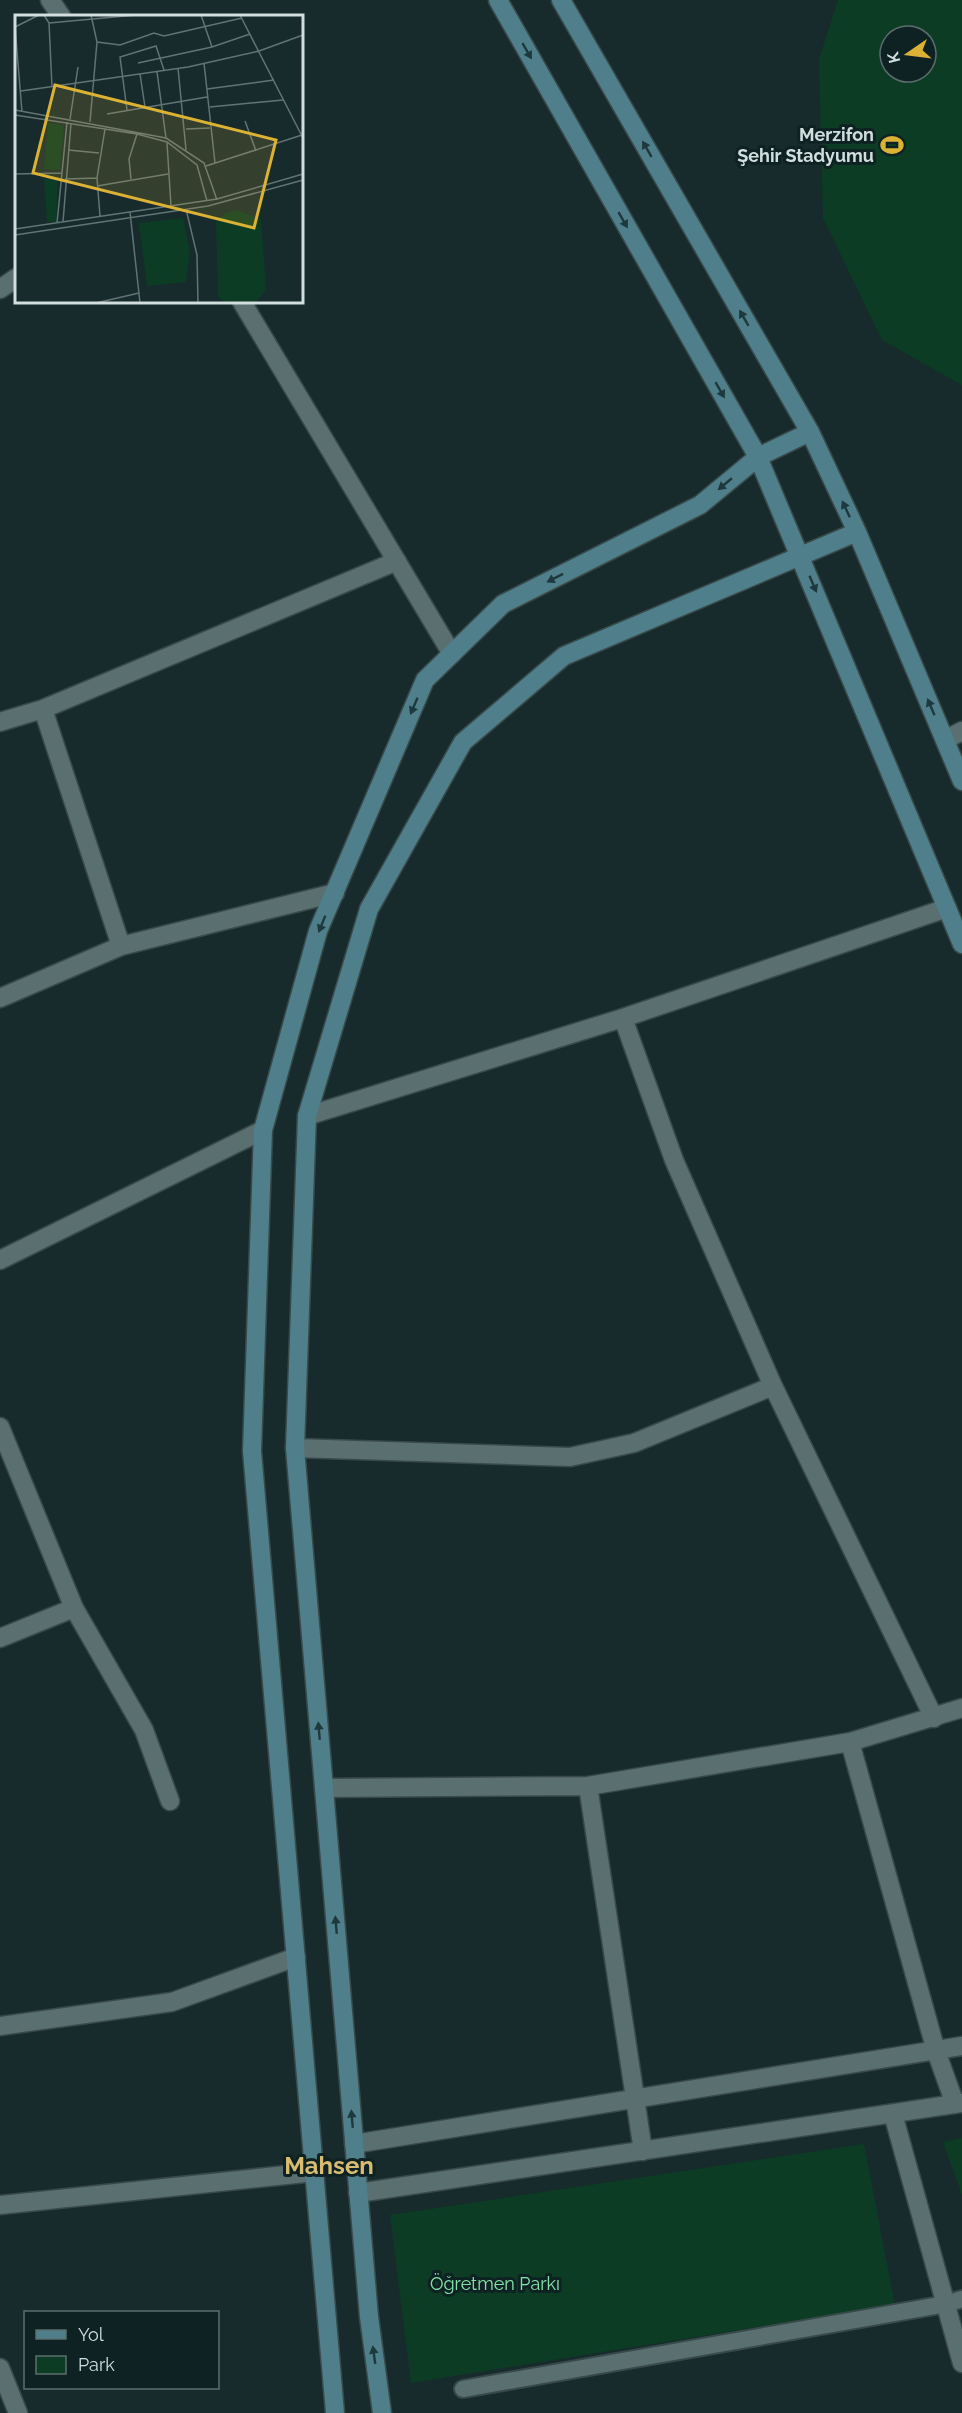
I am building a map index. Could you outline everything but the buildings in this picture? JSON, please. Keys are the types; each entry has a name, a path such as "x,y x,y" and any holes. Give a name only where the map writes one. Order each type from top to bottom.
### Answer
{"street":[{"path":"50,0 60,15"},
{"path":"498,0 758,457 962,944"},
{"path":"561,0 810,432 857,532 962,780"},
{"path":"0,289 15,279"},
{"path":"243,303 452,654"},
{"path":"335,2413 252,1451 263,1130 318,931 425,680 503,603 700,505 758,457 810,432"},
{"path":"382,2413 369,2317 295,1448 307,1116 369,909 463,742 564,656 857,532"},
{"path":"0,722 43,709 396,561"},
{"path":"43,709 121,946"},
{"path":"945,740 962,731"},
{"path":"0,998 121,946 334,893"},
{"path":"307,1116 623,1018 947,908"},
{"path":"623,1018 674,1160 773,1386 934,1718"},
{"path":"0,1260 263,1130"},
{"path":"295,1448 570,1457 634,1443 773,1386"},
{"path":"0,1429 74,1608 144,1730 170,1801"},
{"path":"0,1638 74,1608"},
{"path":"324,1788 588,1786 850,1742 962,1708"},
{"path":"358,2193 958,2104 936,2051 850,1742"},
{"path":"588,1786 643,2151"},
{"path":"0,2026 172,2002 296,1957"},
{"path":"354,2144 962,2046"},
{"path":"893,2114 954,2302 962,2363"},
{"path":"0,2205 315,2172"},
{"path":"0,2368 18,2413"}],"lane":[{"path":"463,2389 954,2302"}],"green space":[{"name":"Merzifon Şehir Stadyumu","path":"838,0 962,0 962,385 882,340 823,218 819,59"},
{"path":"962,2138 962,2195 943,2142"},
{"name":"Öğretmen Parkı","path":"864,2144 895,2305 411,2383 390,2215"}],"place":[{"name":"Merzifon Şehir Stadyumu","path":"892,145"}],"district":[{"name":"Mahsen","path":"329,2166"}]}
